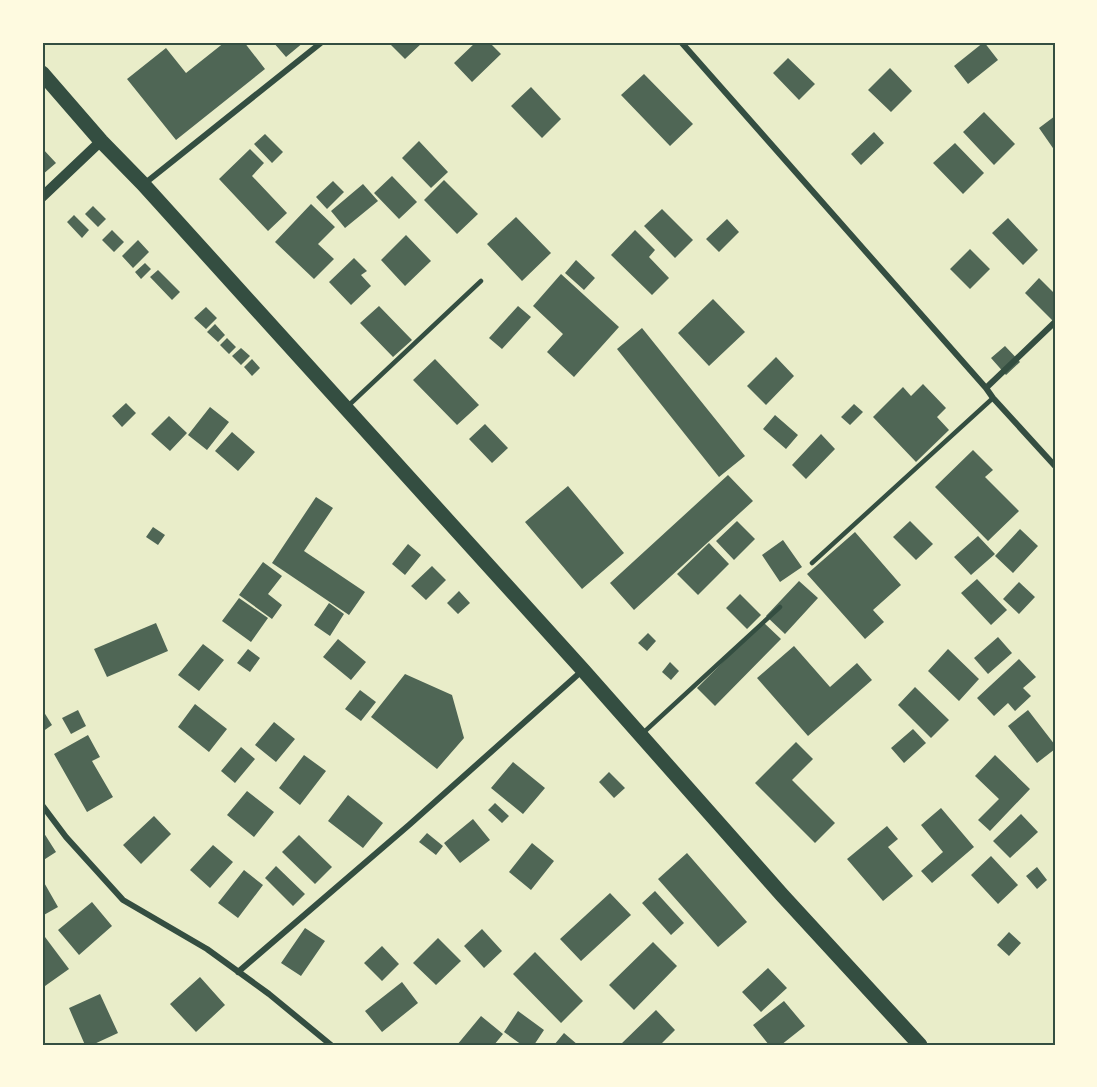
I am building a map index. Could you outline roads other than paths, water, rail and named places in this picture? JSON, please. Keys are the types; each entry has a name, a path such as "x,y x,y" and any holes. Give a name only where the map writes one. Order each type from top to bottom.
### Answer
{"main road":[{"path":"42,73 101,141 143,184 583,670 782,895 920,1045"}],"street":[{"path":"143,184 322,42"},
{"path":"681,42 1055,466"},
{"path":"42,197 101,141"},
{"path":"986,388 1055,322"},
{"path":"238,972 409,825 583,670"},
{"path":"42,805 66,837 123,900 207,949 269,994 332,1045"}],"lane":[{"path":"346,408 481,281"},
{"path":"812,563 993,398"},
{"path":"641,735 780,607"}]}
